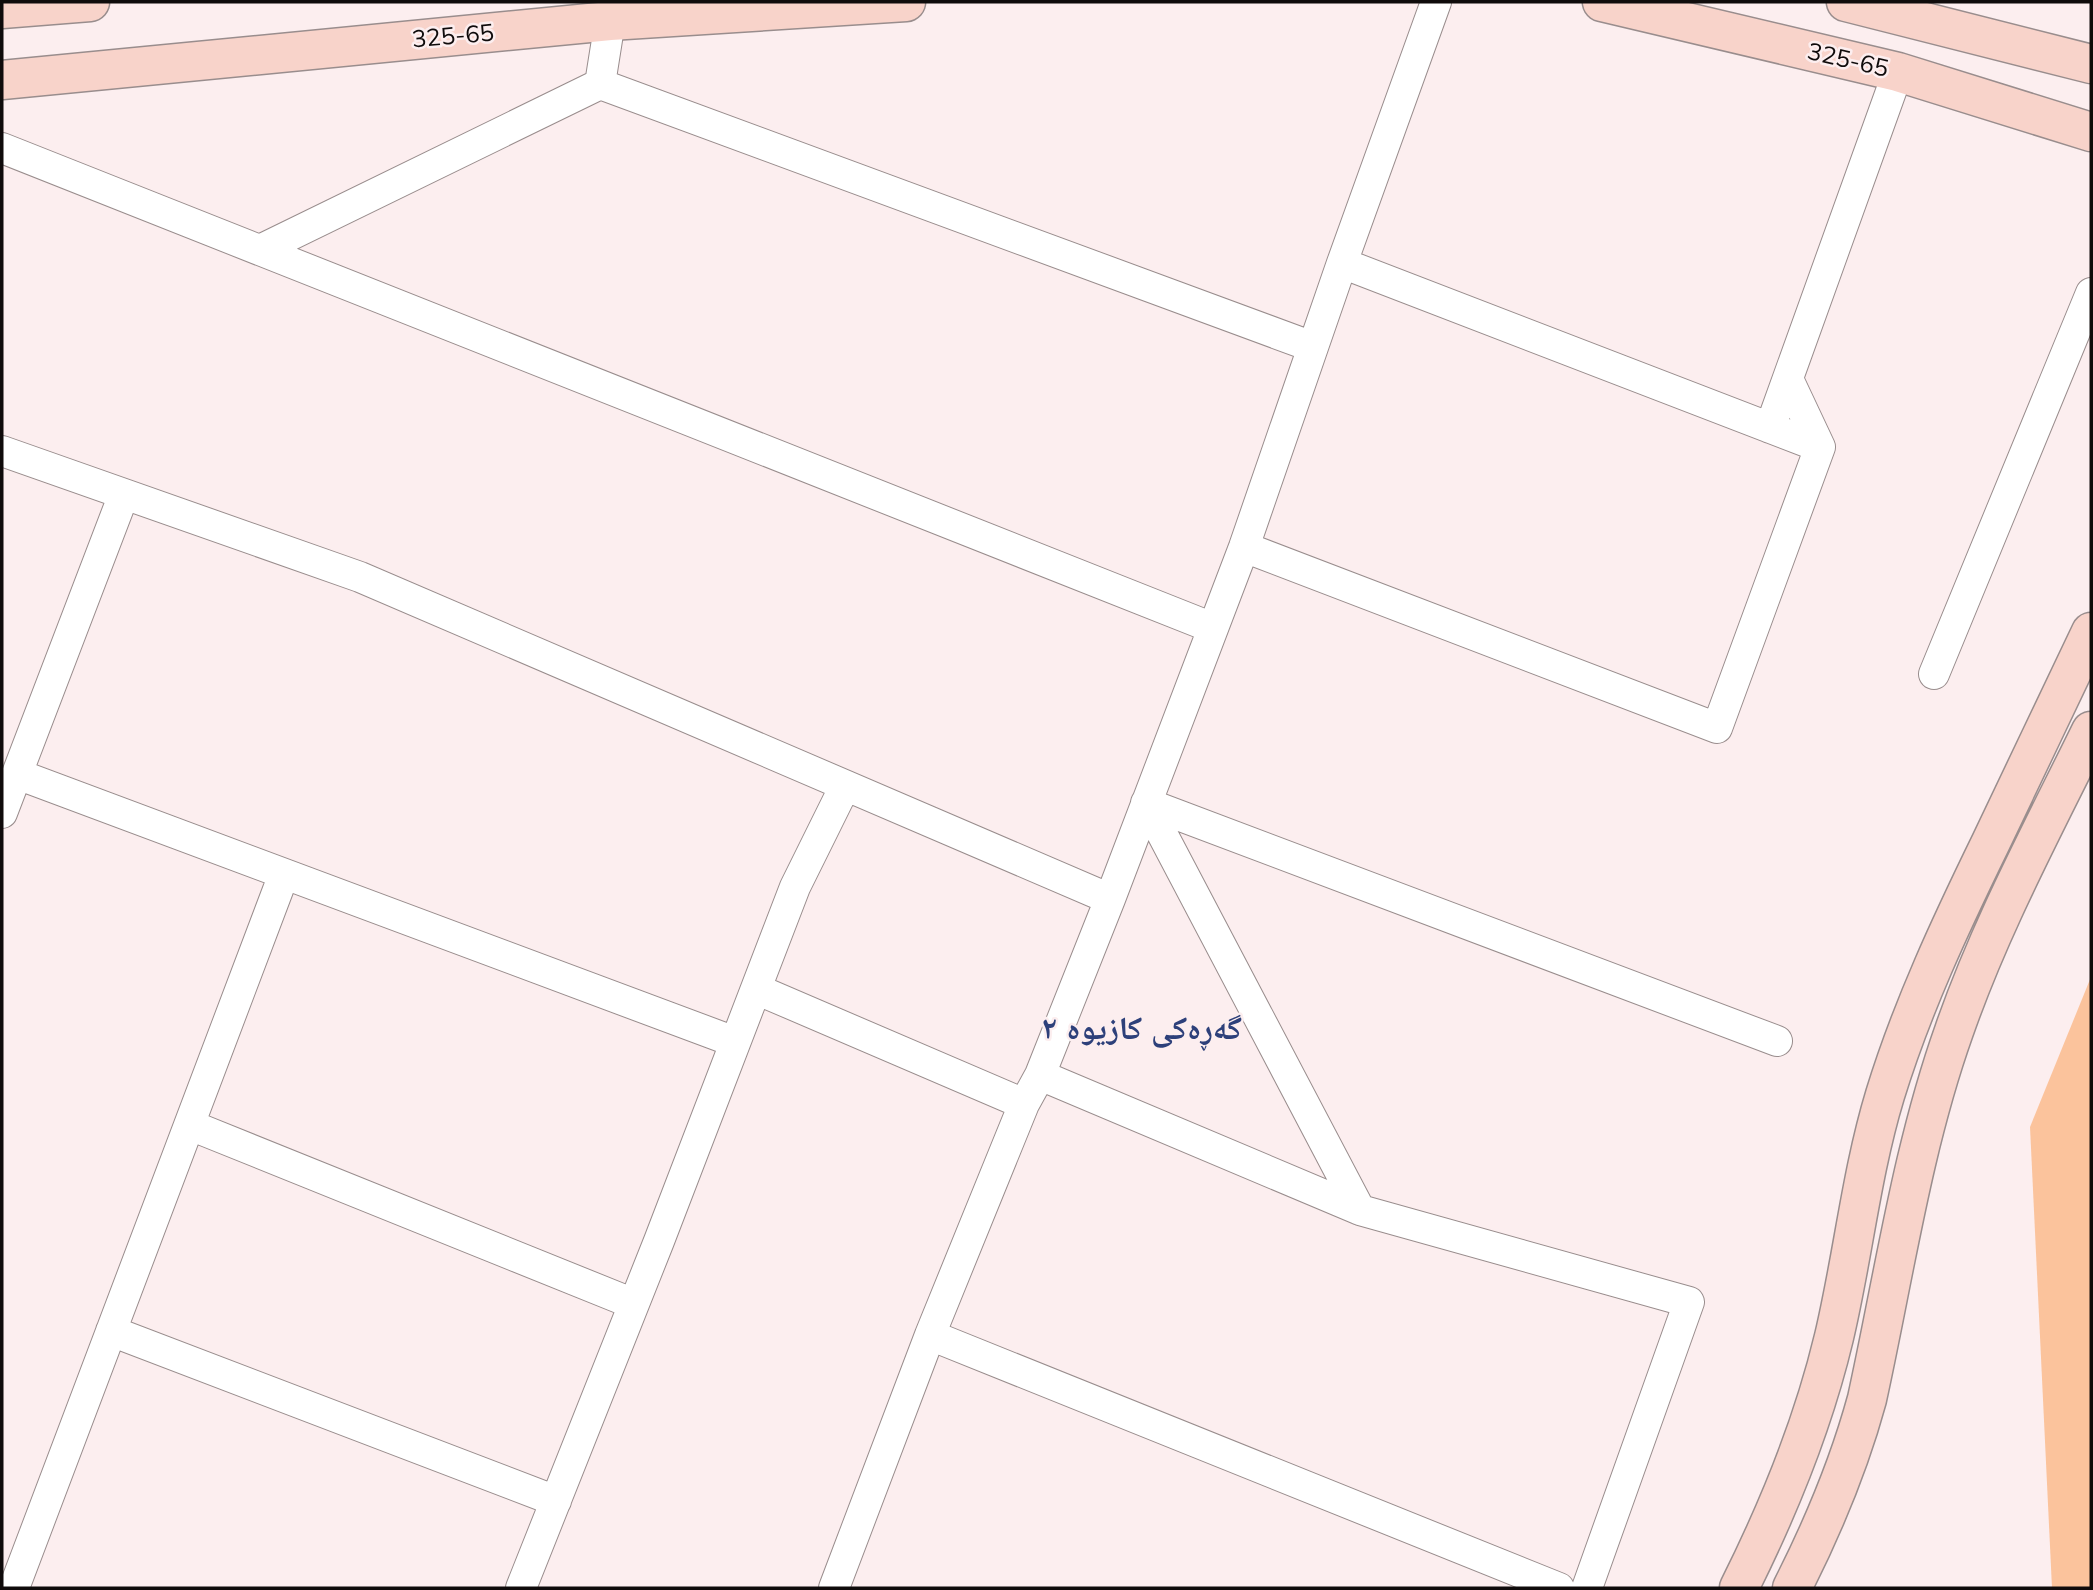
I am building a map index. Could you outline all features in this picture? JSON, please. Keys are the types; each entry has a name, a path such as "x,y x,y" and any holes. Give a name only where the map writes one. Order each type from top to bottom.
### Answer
{"street":[{"path":"2,9 90,2"},
{"name":"325-65","path":"2,80 610,21 906,2"},
{"path":"834,1588 930,1335 1024,1104 1040,1075 1110,899 1244,547 1436,2"},
{"name":"325-65","path":"1602,2 1898,72 2091,132"},
{"path":"1846,2 2091,64"},
{"path":"600,84 610,21"},
{"path":"1770,428 1898,72"},
{"path":"260,250 600,84 1313,347"},
{"path":"2,148 1213,628"},
{"path":"1342,263 1820,447"},
{"path":"1934,674 2091,293"},
{"path":"1244,547 1717,728 1820,447 1788,379"},
{"path":"2,451 360,577 1110,899"},
{"path":"2,814 124,494"},
{"path":"1738,1588 1788,1481 1820,1391 1870,1155 1904,1038 1946,934 2091,632"},
{"path":"1756,1552 1796,1580 1835,1497 1862,1418 1930,1107 1954,1030 1977,968 2091,731"},
{"path":"17,774 735,1042"},
{"path":"521,1588 795,887 845,786"},
{"path":"1146,803 1777,1041"},
{"path":"1146,803 1360,1210"},
{"path":"14,1588 284,874"},
{"path":"756,989 1024,1104"},
{"path":"1040,1075 1360,1210 1689,1302 1587,1588"},
{"path":"190,1125 634,1304"},
{"path":"111,1331 556,1501"},
{"path":"930,1335 1559,1588"}],"shaded area":[{"path":"2091,977 2091,1588 2052,1588 2030,1127"}],"district":[{"name":"گەڕەکی کازیوە ٢","path":"1142,1028"}]}
